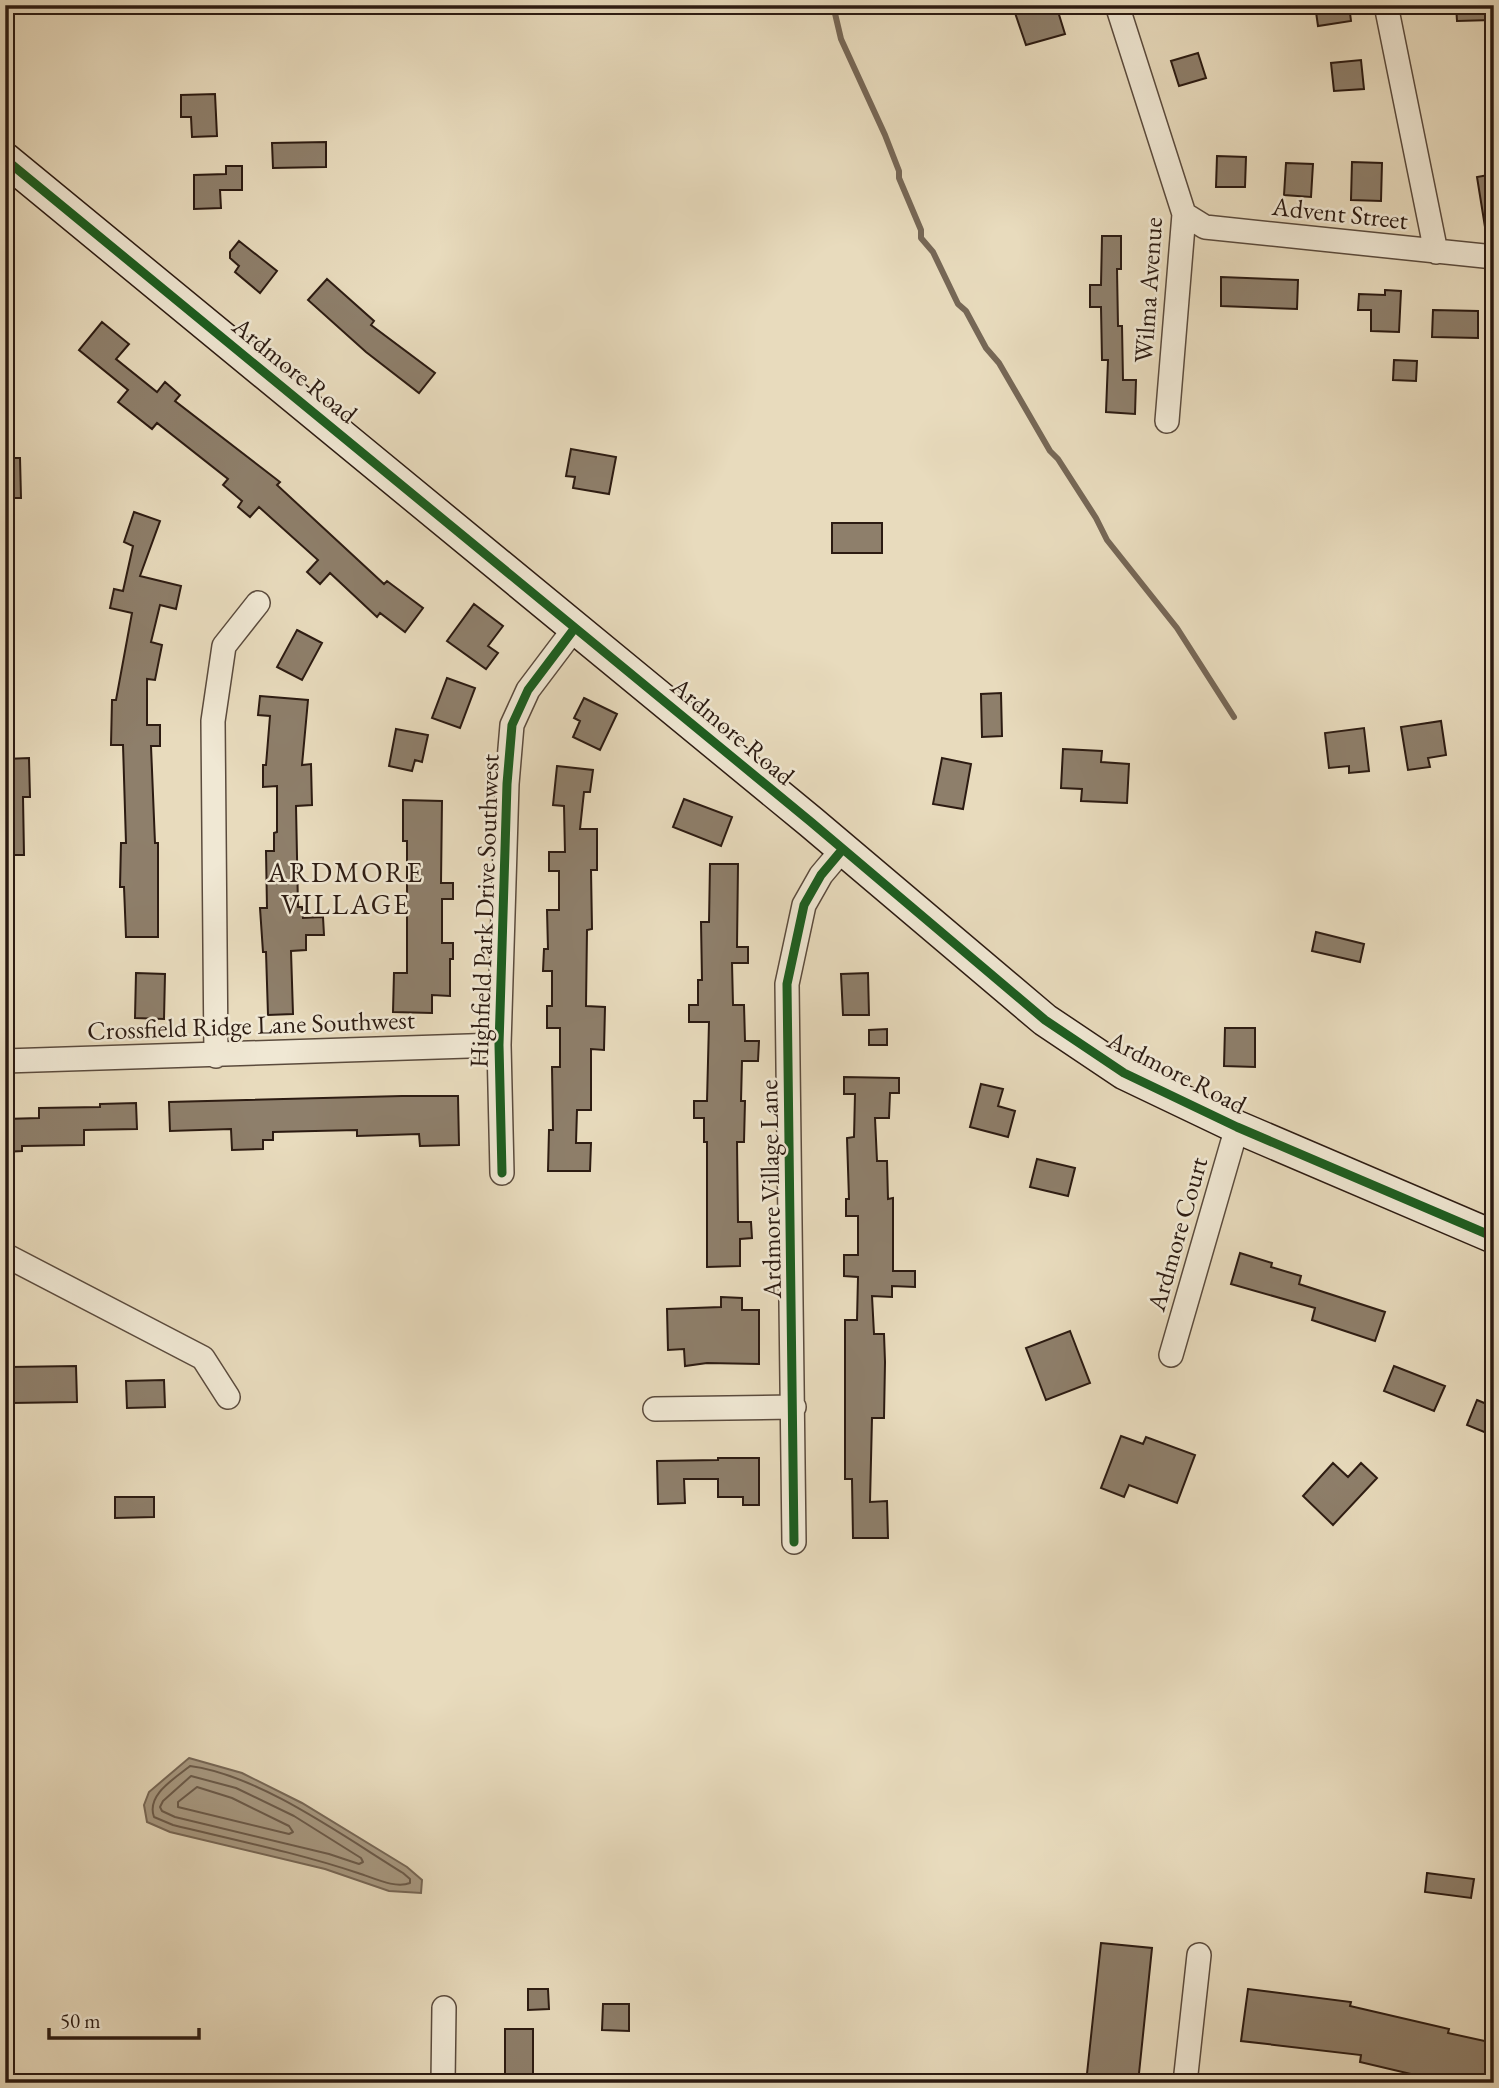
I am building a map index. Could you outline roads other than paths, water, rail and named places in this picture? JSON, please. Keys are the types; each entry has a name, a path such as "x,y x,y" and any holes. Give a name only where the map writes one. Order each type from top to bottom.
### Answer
{"street":[{"name":"Wilma Avenue","path":"1117,5 1184,214 1167,421"},
{"path":"1387,5 1436,252"},
{"name":"Ardmore Road","path":"5,159 1045,1020 1124,1073 1237,1127 1494,1237"},
{"name":"Advent Street","path":"1184,214 1205,228 1494,257"},
{"path":"216,1056 213,721 224,646 258,603"},
{"name":"Highfield Park Drive Southwest","path":"502,1173 499,1045 507,783 512,725 528,690 574,629"},
{"name":"Ardmore Village Lane","path":"794,1542 788,984 804,905 821,875 842,850"},
{"name":"Crossfield Ridge Lane Southwest","path":"5,1062 499,1045"},
{"name":"Ardmore Court","path":"1171,1355 1237,1127"},
{"path":"5,1255 204,1358 228,1397"},
{"path":"655,1409 794,1407"},
{"path":"1185,2083 1199,1955"},
{"path":"443,2083 444,2008"}],"water":[{"path":"189,1758 242,1773 302,1803 407,1867 422,1880 421,1893 389,1891 325,1869 170,1832 147,1822 144,1805 149,1792"}],"waterway":[{"path":"833,5 841,39 885,135 899,171 899,178 921,230 921,238 933,252 958,304 966,311 986,348 999,363 1050,451 1096,518 1107,540 1177,628 1234,717"}],"district":[{"name":"ARDMORE VILLAGE","path":"346,888"}]}
